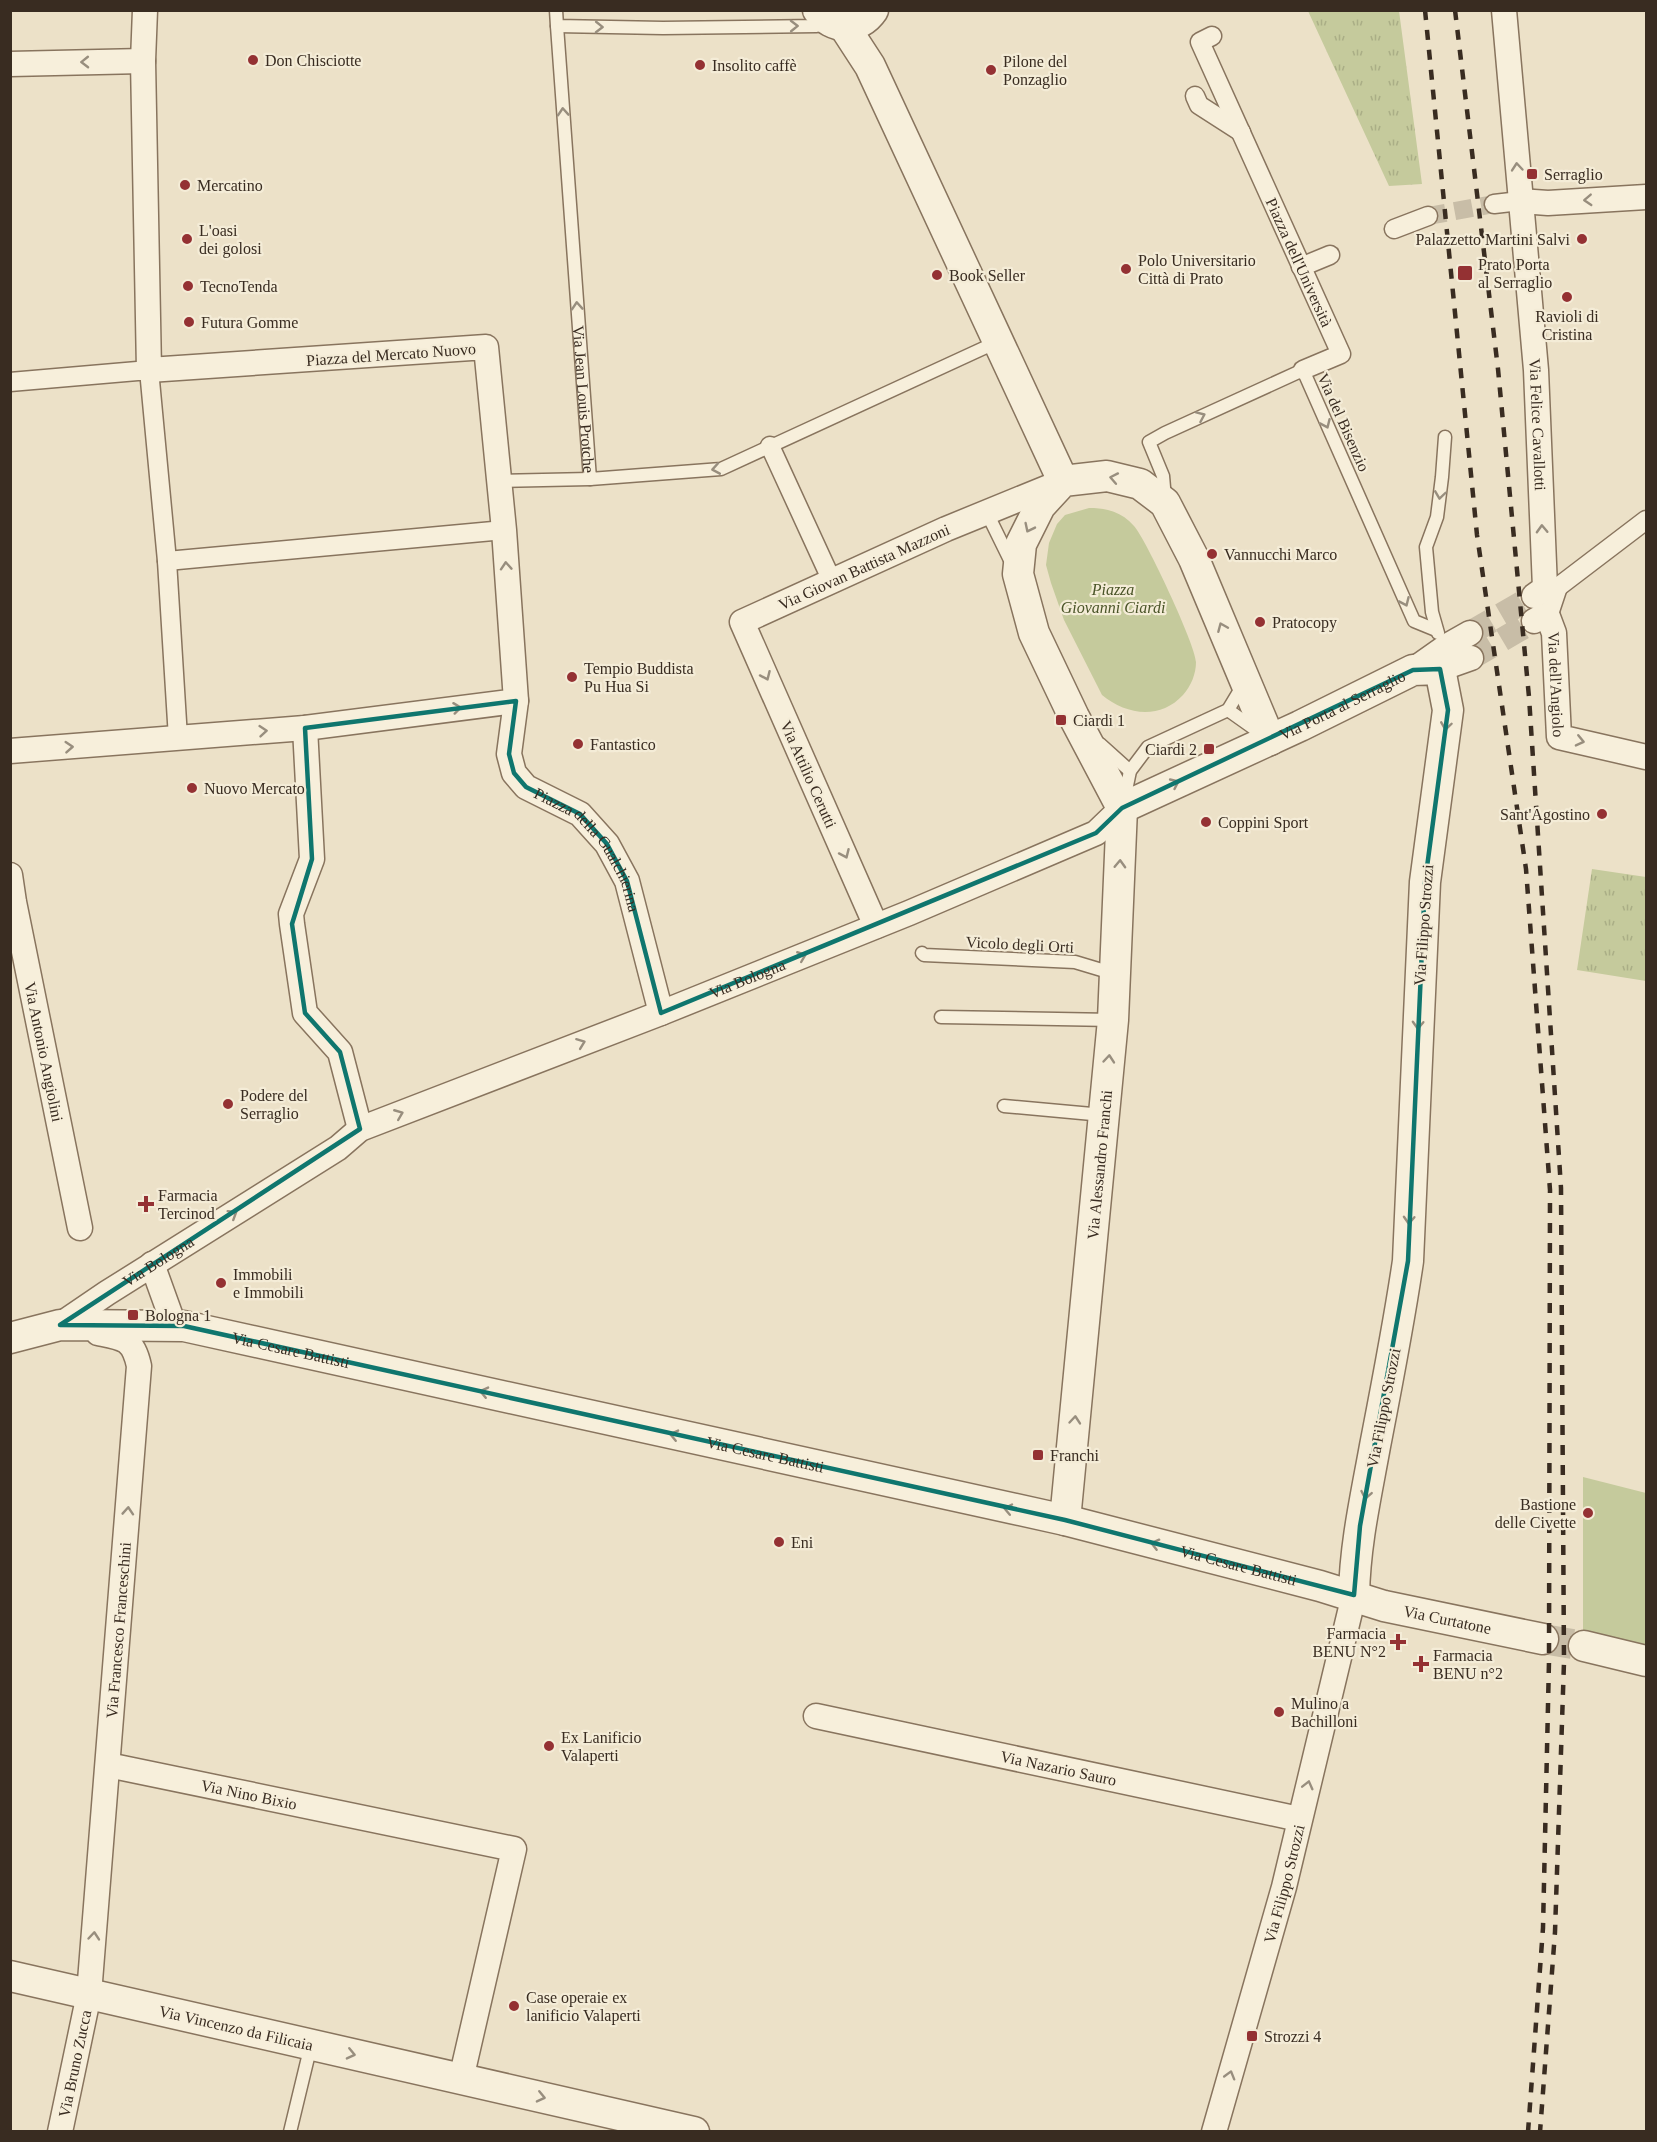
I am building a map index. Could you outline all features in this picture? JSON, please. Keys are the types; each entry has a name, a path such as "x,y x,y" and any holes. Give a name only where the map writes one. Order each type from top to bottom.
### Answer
{"street":[{"path":"145,10 143,61 149,370 167,561 178,738"},
{"name":"Via Felice Cavallotti","path":"1504,10 1536,370 1545,590"},
{"path":"847,17 1063,481"},
{"name":"Piazza dell'Università","path":"1212,36 1200,42 1341,354 1303,370"},
{"path":"10,64 143,61"},
{"path":"1195,96 1199,105 1241,132"},
{"path":"1494,204 1520,201 1548,203 1647,197"},
{"path":"1394,229 1428,216"},
{"path":"1301,267 1330,255"},
{"name":"Piazza del Mercato Nuovo","path":"10,382 486,347 497,481 504,530 516,701"},
{"path":"770,446 832,581"},
{"path":"986,511 1063,481 1107,476 1140,484 1165,503 1194,559 1270,740 1122,808 1074,717 1034,633 1018,574 1021,544 1040,506 1063,481"},
{"name":"Via Giovan Battista Mazzoni","path":"742,622 986,511"},
{"path":"1541,619 1545,590 1647,520"},
{"path":"167,561 504,530"},
{"name":"Via dell'Angiolo","path":"1541,619 1554,633 1559,737 1646,757"},
{"name":"Via Attilio Cerutti","path":"742,622 876,926"},
{"name":"Via Porta al Serraglio","path":"1270,740 1470,633"},
{"name":"Via Porta al Serraglio","path":"1434,654 1471,658"},
{"name":"Via Filippo Strozzi","path":"1214,2132 1284,1887 1354,1595 1360,1526 1400,1320 1407,1261 1425,882 1448,710 1434,654"},
{"path":"10,752 305,728 516,701"},
{"name":"Piazza della Gualchierina","path":"516,701 510,754 514,773 526,787 580,814 607,844 627,881 661,1013"},
{"path":"305,728 312,859 291,914 292,924 305,1013 340,1052 360,1129"},
{"name":"Via Bologna","path":"10,1338 60,1325 152,1264 338,1148 360,1129 661,1013 876,926 910,917 1096,833 1122,808"},
{"name":"Via Alessandro Franchi","path":"1065,1520 1113,1020 1122,808"},
{"name":"Via Antonio Angiolini","path":"10,875 12,902 80,1228"},
{"path":"152,1264 174,1325"},
{"name":"Via Cesare Battisti","path":"60,1325 174,1325 1065,1520 1354,1595"},
{"name":"Via Francesco Franceschini","path":"60,1325 126,1339 136,1350 139,1365 89,1994"},
{"name":"Via Curtatone","path":"1354,1595 1384,1606 1543,1639"},
{"path":"1584,1646 1647,1661"},
{"name":"Via Nazario Sauro","path":"816,1716 1299,1819"},
{"name":"Via Nino Bixio","path":"108,1765 514,1849 461,2079"},
{"name":"Via Vincenzo da Filicaia","path":"10,1976 694,2132"},
{"name":"Via Bruno Zucca","path":"60,2132 89,1994"}],"lane":[{"name":"Via Jean Louis Protche","path":"556,10 590,479 721,469 998,341"},
{"path":"557,26 675,28 816,26 847,17"},
{"name":"Via del Bisenzio","path":"1165,503 1163,476 1149,442 1303,370 1414,621 1434,654"},
{"path":"1434,654 1426,547 1437,517 1445,437"},
{"path":"497,481 590,479"},
{"path":"986,511 1018,574"},
{"path":"1122,808 1130,771 1148,747 1228,710 1245,681"},
{"path":"1228,710 1270,740"},
{"path":"1074,717 1130,771"},
{"name":"Vicolo degli Orti","path":"922,953 924,955 1075,962 1115,974"},
{"path":"941,1017 1113,1020"},
{"path":"1004,1106 1104,1115"},
{"path":"290,2132 311,2045"}],"highlighted area":[{"path":"1440,669 1448,710 1425,882 1408,1261 1360,1526 1354,1595 1065,1520 184,1326 60,1325 360,1129 340,1052 305,1013 292,924 312,859 305,728 516,701 509,754 514,773 526,787 580,814 607,844 627,881 661,1013 1096,833 1122,808 1413,670"}],"green space":[{"path":"1308,11 1399,11 1422,184 1389,186"},
{"name":"Piazza Giovanni Ciardi","path":"1089,508 1114,512 1134,526 1180,615 1194,652 1196,662 1191,684 1174,703 1164,708 1143,712 1132,710 1111,702 1102,695 1064,620 1046,565 1049,543 1057,524 1065,515"},
{"path":"1592,869 1646,877 1646,981 1577,970"},
{"path":"1583,1477 1646,1493 1646,1645 1583,1630"}],"tunnel":[{"path":"1428,216 1494,204"},
{"path":"1470,633 1534,596"},
{"path":"1471,658 1534,621"},
{"path":"1543,1639 1584,1646"}],"railway":[{"path":"1425,10 1477,535 1526,869 1550,1190 1549,1661 1543,1928 1528,2132"},
{"path":"1455,10 1498,369 1529,697 1561,1188 1564,1662 1555,1932 1540,2132"}],"place":[{"name":"Don Chisciotte","path":"253,60"},
{"name":"Insolito caffè","path":"700,65"},
{"name":"Pilone del Ponzaglio","path":"991,70"},
{"name":"Serraglio","path":"1532,174"},
{"name":"Mercatino","path":"185,185"},
{"name":"L'oasi dei golosi","path":"187,239"},
{"name":"Palazzetto Martini Salvi","path":"1582,239"},
{"name":"Polo Universitario Città di Prato","path":"1126,269"},
{"name":"Prato Porta al Serraglio","path":"1465,273"},
{"name":"Book Seller","path":"937,275"},
{"name":"TecnoTenda","path":"188,286"},
{"name":"Ravioli di Cristina","path":"1567,297"},
{"name":"Futura Gomme","path":"189,322"},
{"name":"Vannucchi Marco","path":"1212,554"},
{"name":"Pratocopy","path":"1260,622"},
{"name":"Tempio Buddista Pu Hua Si","path":"572,677"},
{"name":"Ciardi 1","path":"1061,720"},
{"name":"Fantastico","path":"578,744"},
{"name":"Ciardi 2","path":"1209,749"},
{"name":"Nuovo Mercato","path":"192,788"},
{"name":"Sant'Agostino","path":"1602,814"},
{"name":"Coppini Sport","path":"1206,822"},
{"name":"Podere del Serraglio","path":"228,1104"},
{"name":"Farmacia Tercinod","path":"146,1204"},
{"name":"Immobili e Immobili","path":"221,1283"},
{"name":"Bologna 1","path":"133,1315"},
{"name":"Franchi","path":"1038,1455"},
{"name":"Bastione delle Civette","path":"1588,1513"},
{"name":"Eni","path":"779,1542"},
{"name":"Farmacia BENU N°2","path":"1398,1642"},
{"name":"Farmacia BENU n°2","path":"1421,1664"},
{"name":"Mulino a Bachilloni","path":"1279,1712"},
{"name":"Ex Lanificio Valaperti","path":"549,1746"},
{"name":"Case operaie ex lanificio Valaperti","path":"514,2006"},
{"name":"Strozzi 4","path":"1252,2036"}]}
